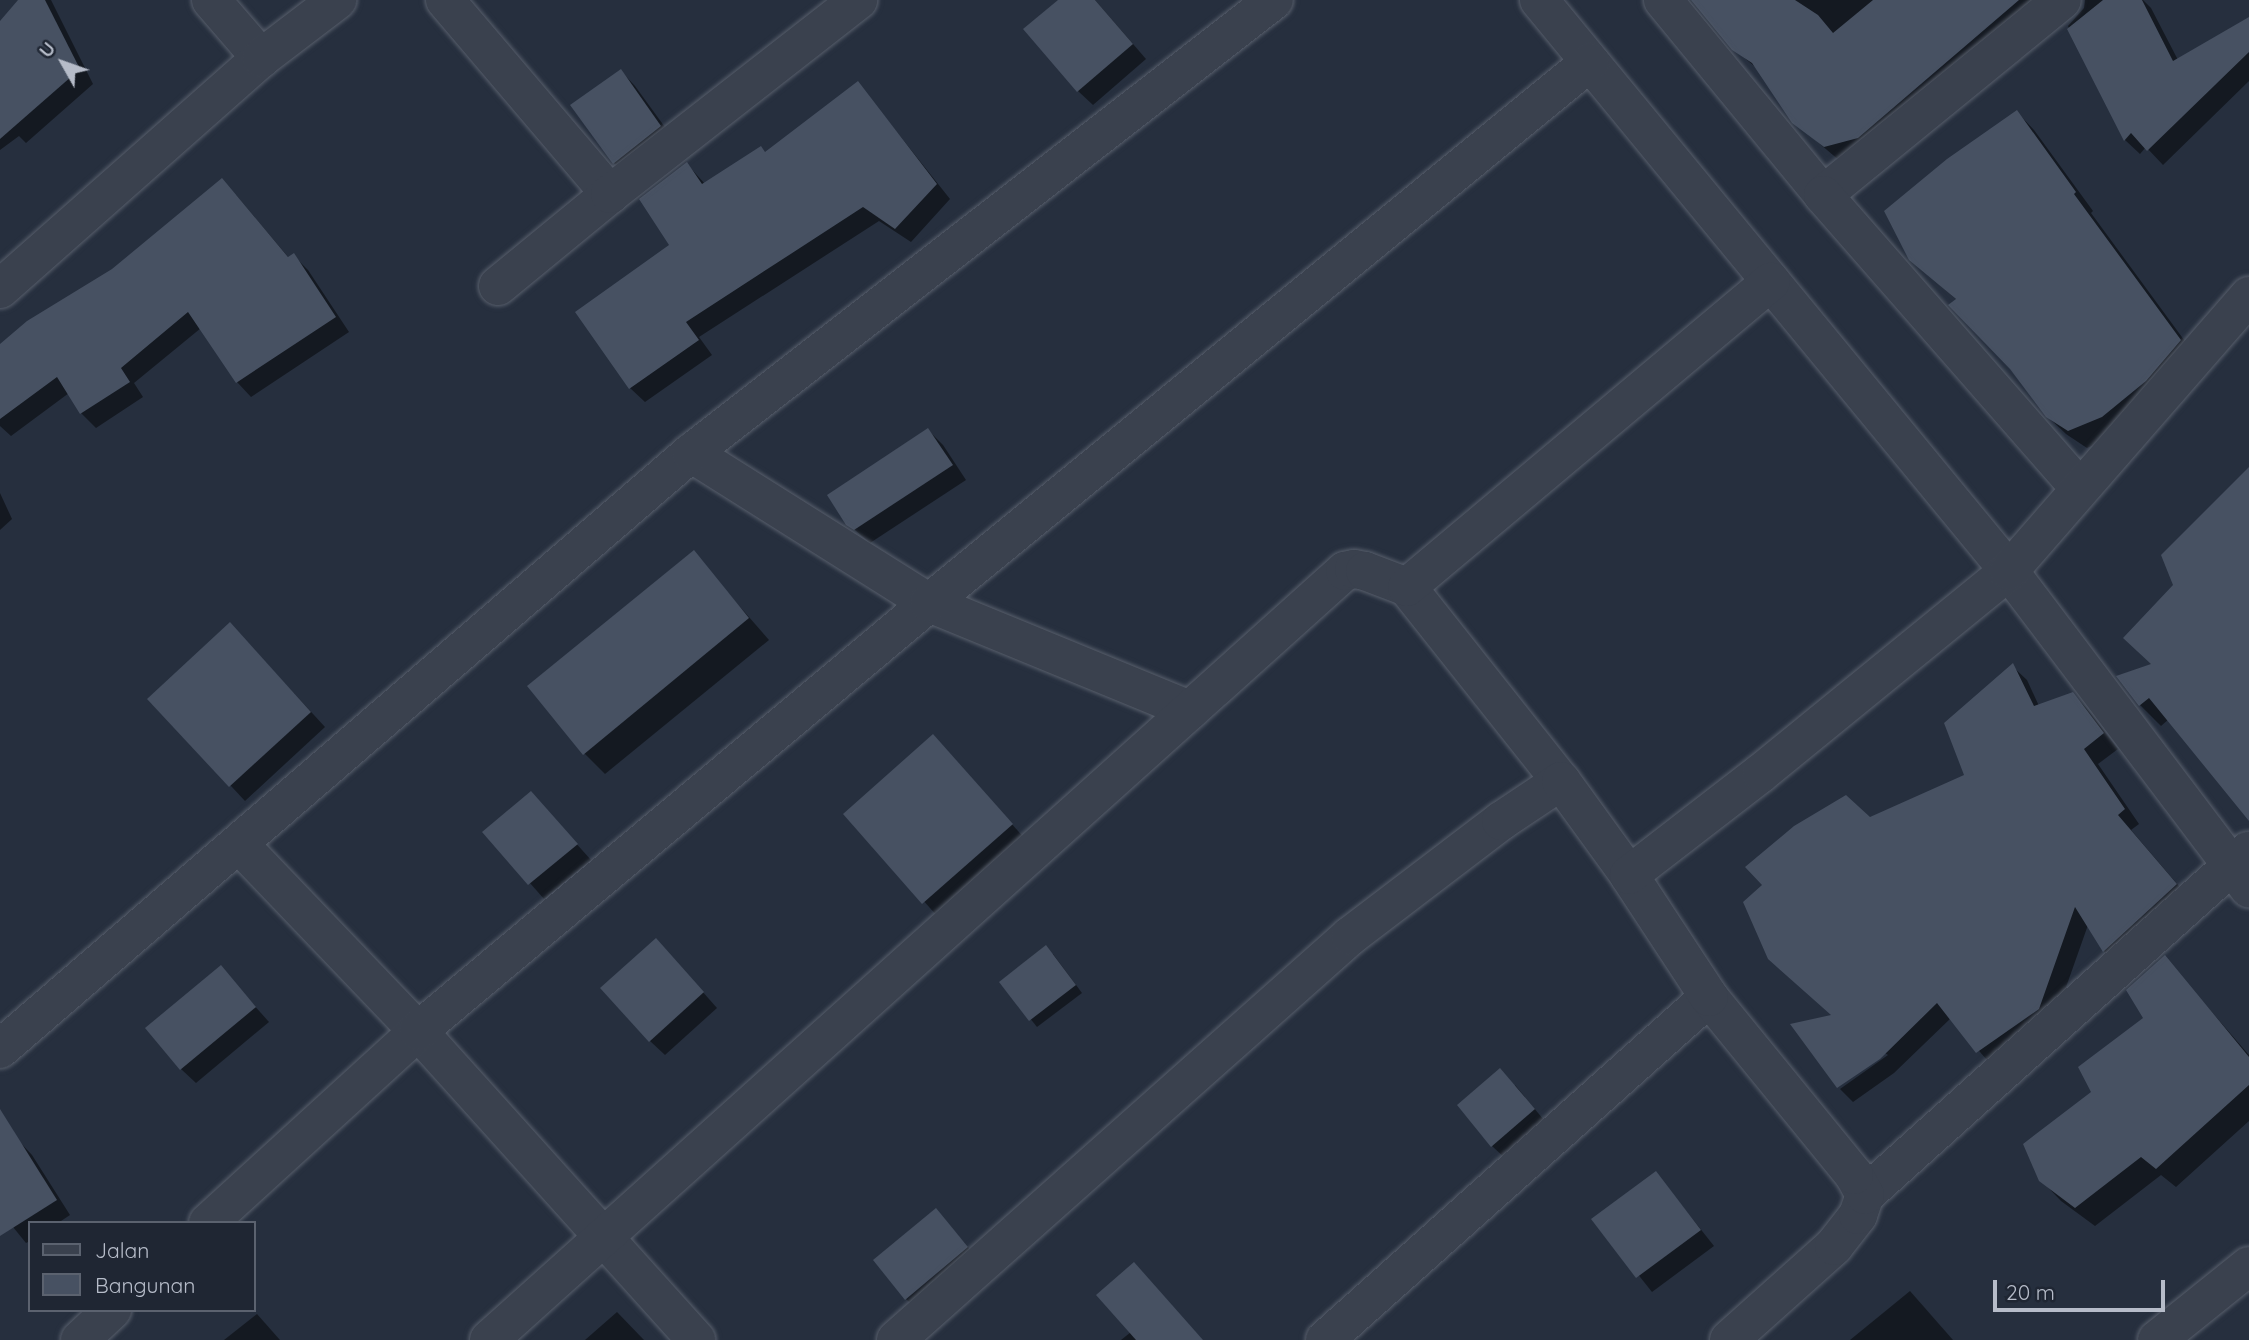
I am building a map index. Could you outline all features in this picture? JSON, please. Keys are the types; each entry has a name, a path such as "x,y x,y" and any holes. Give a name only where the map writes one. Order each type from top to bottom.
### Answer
{"street":[{"path":"211,0 261,58"},
{"path":"0,289 261,58 337,0"},
{"path":"445,0 610,194"},
{"path":"498,286 610,194 858,0"},
{"path":"0,1049 691,453 1275,0"},
{"path":"1539,0 2009,570 2242,868 1865,1195 1858,1215 1834,1246 1730,1340"},
{"path":"1663,0 1823,195 2080,489"},
{"path":"1823,195 2062,0"},
{"path":"210,1221 418,1031 929,603 1590,62"},
{"path":"1407,587 1771,282"},
{"path":"1629,874 1761,773 2009,570 2249,296"},
{"path":"691,453 929,603 1190,710"},
{"path":"489,1340 1345,571 1354,569 1407,587 1561,781 1629,874 1709,997 1854,1175 1865,1195"},
{"path":"896,1340 1350,936 1501,821 1561,781"},
{"path":"239,844 418,1031 696,1340"},
{"path":"1325,1340 1709,997"},
{"path":"2157,1340 2249,1266"},
{"path":"80,1340 110,1312"}],"building":[{"path":"18,0 45,0 80,69 0,139 0,21"},
{"path":"1058,0 1095,0 1133,44 1077,92 1023,29"},
{"path":"1691,0 1795,0 1818,15 1833,33 1873,0 2019,0 1858,138 1824,147 1792,123 1752,63 1732,50"},
{"path":"2103,0 2142,0 2173,61 2249,17 2249,52 2147,151 2131,133 2124,141 2067,29"},
{"path":"621,69 661,126 613,164 570,105"},
{"path":"858,81 937,184 895,229 863,207 686,322 699,340 629,389 575,312 669,245 639,199 687,162 702,184 761,146 765,152"},
{"path":"2017,110 2076,192 2074,194 2181,340 2146,381 2102,417 2068,431 2046,417 2010,369 1948,305 1956,299 1909,260 1884,211 1947,159"},
{"path":"222,178 288,257 294,253 336,317 236,383 188,312 121,368 130,382 80,414 57,377 0,419 0,344 27,321 112,269"},
{"path":"928,428 953,465 854,530 846,525 827,495"},
{"path":"2249,467 2249,821 2149,698 2139,706 2116,676 2151,664 2123,638 2173,585 2161,555"},
{"path":"694,550 749,618 583,755 527,686"},
{"path":"230,622 311,712 229,787 147,699"},
{"path":"2013,663 2034,706 2073,692 2104,733 2084,749 2125,809 2118,815 2177,884 2103,952 2075,907 2039,1009 1976,1053 1937,1003 1880,1059 1837,1088 1790,1024 1831,1015 1768,959 1743,902 1762,885 1745,867 1794,826 1846,795 1870,817 1964,775 1944,723"},
{"path":"933,734 1013,824 922,904 843,814"},
{"path":"531,791 578,844 528,885 482,832"},
{"path":"656,938 704,992 649,1042 600,988"},
{"path":"1046,945 1076,985 1029,1021 999,982"},
{"path":"2165,955 2249,1057 2249,1085 2156,1169 2141,1157 2075,1208 2039,1181 2023,1144 2091,1092 2078,1067 2143,1018 2126,990"},
{"path":"221,965 256,1007 180,1070 145,1028"},
{"path":"1500,1068 1535,1109 1491,1147 1457,1105"},
{"path":"0,1109 57,1200 0,1236"},
{"path":"1656,1171 1701,1230 1636,1278 1591,1219"},
{"path":"936,1208 968,1247 905,1300 873,1260"},
{"path":"1134,1262 1203,1340 1136,1340 1096,1295"}]}
